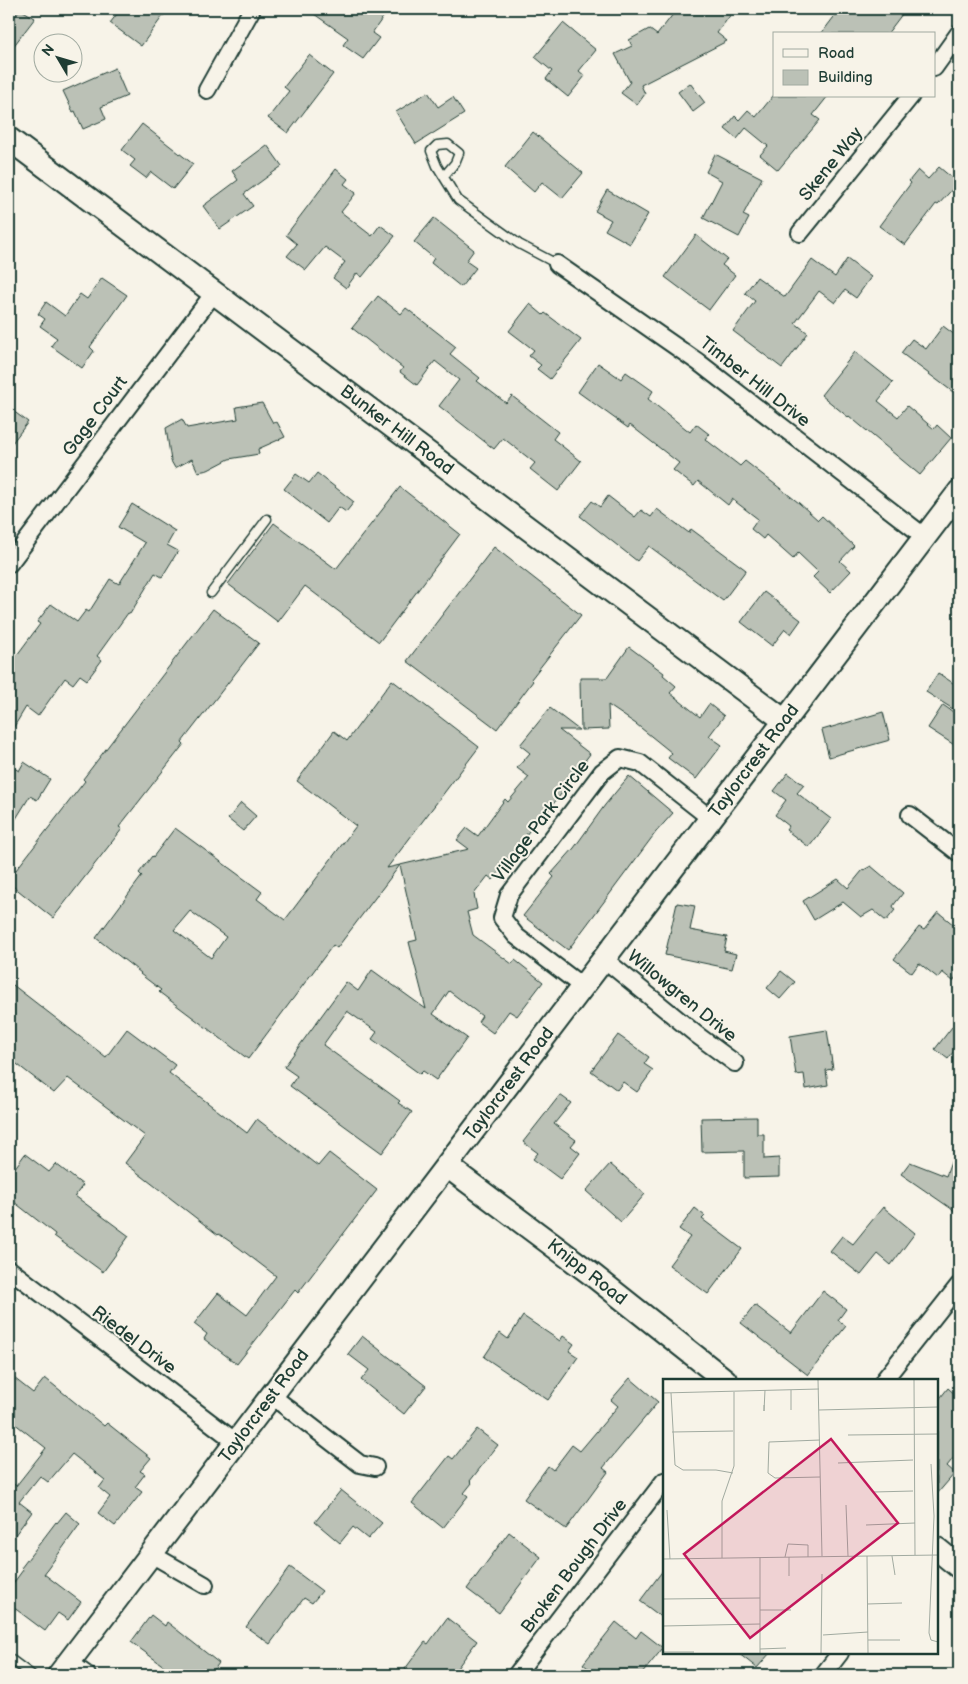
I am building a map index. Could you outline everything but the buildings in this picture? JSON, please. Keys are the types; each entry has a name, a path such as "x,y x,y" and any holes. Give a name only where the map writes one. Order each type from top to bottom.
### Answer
{"street":[{"path":"207,90 252,9"},
{"path":"936,65 959,33"},
{"name":"Skene Way","path":"800,233 909,98"},
{"name":"Bunker Hill Road","path":"9,139 785,721"},
{"name":"Timber Hill Drive","path":"556,264 698,362 925,537"},
{"name":"Gage Court","path":"9,564 214,293"},
{"name":"Taylorcrest Road","path":"64,1669 959,492"},
{"name":"Village Park Circle","path":"583,987 516,936 502,918 508,895 602,772 620,758 640,763 710,818"},
{"path":"910,816 959,853"},
{"name":"Willowgren Drive","path":"604,958 735,1064"},
{"name":"Knipp Road","path":"447,1166 590,1273 724,1379"},
{"name":"Riedel Drive","path":"9,1269 236,1442"},
{"path":"885,1379 959,1285"},
{"path":"272,1396 360,1464 375,1467"},
{"name":"Broken Bough Drive","path":"516,1675 663,1482"},
{"path":"938,1550 959,1567"},
{"path":"151,1554 205,1585"},
{"path":"823,1675 839,1654"},
{"path":"64,1669 87,1675"}],"lane":[{"path":"444,176 458,200 519,244 556,264"},
{"path":"211,593 267,519"},
{"path":"9,1658 32,1675"}]}
